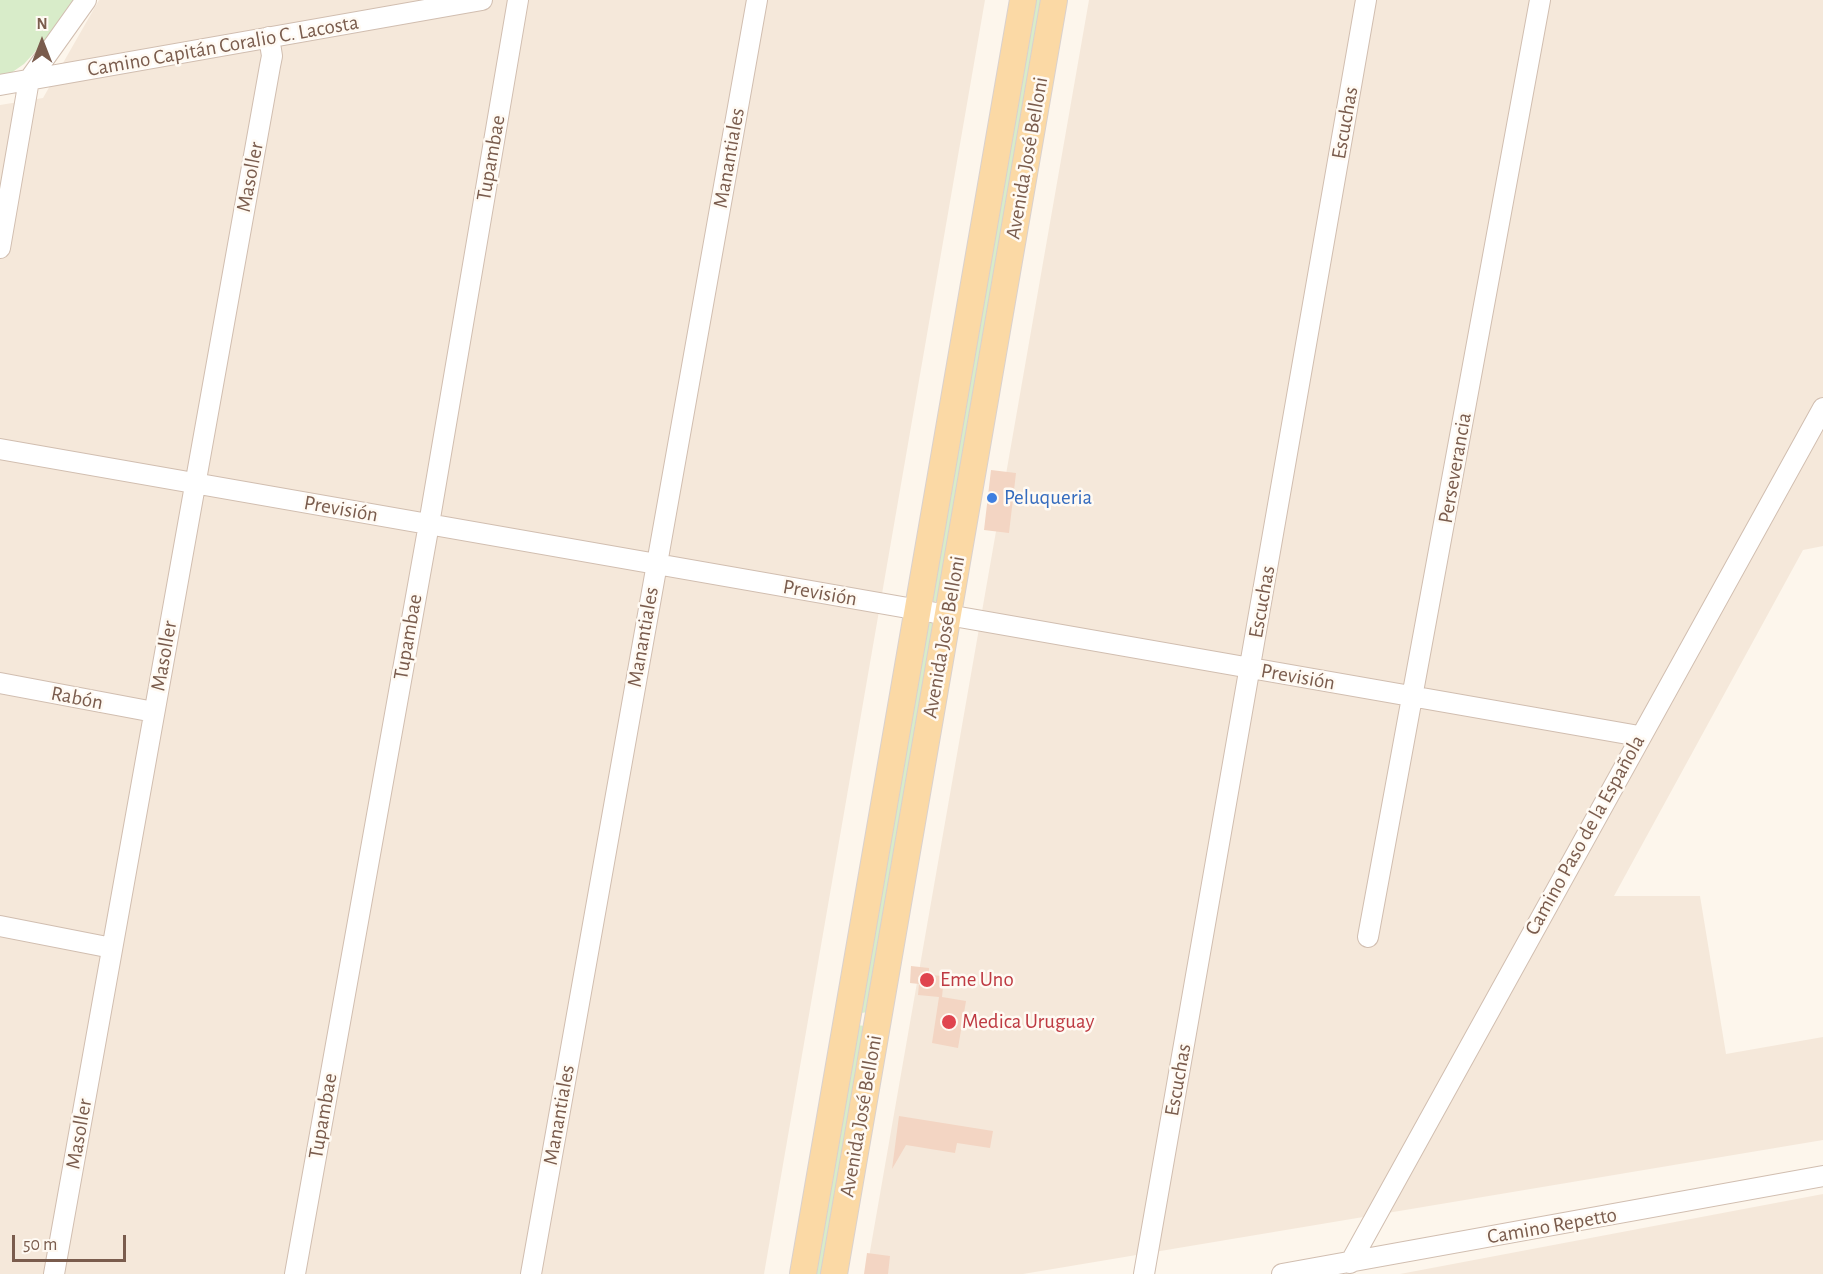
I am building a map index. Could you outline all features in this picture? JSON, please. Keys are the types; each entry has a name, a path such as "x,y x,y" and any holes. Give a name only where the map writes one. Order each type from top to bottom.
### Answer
{"main road":[{"name":"Avenida José Belloni","path":"803,1274 1023,0"},
{"name":"Avenida José Belloni","path":"834,1274 1054,0"},
{"path":"846,1018 877,1022"}],"street":[{"path":"0,248 29,80 86,0"},
{"name":"Camino Capitán Coralio C. Lacosta","path":"0,85 482,0"},
{"name":"Tupambae","path":"295,1274 429,524 518,0"},
{"name":"Manantiales","path":"531,1274 757,0"},
{"name":"Escuchas","path":"1144,1274 1366,0"},
{"name":"Perseverancia","path":"1368,937 1540,0"},
{"name":"Masoller","path":"54,1274 272,56 269,37"},
{"name":"Camino Paso de la Española","path":"1350,1263 1823,408"},
{"name":"Previsión","path":"0,449 1640,736"},
{"name":"Rabón","path":"0,683 154,712"},
{"path":"0,926 112,948"},
{"name":"Camino Repetto","path":"1282,1274 1823,1176"}],"shaded area":[{"path":"99,0 985,0 764,1274 0,1274 0,105 43,98"},
{"path":"1089,0 1823,0 1823,546 1803,550 1614,896 1700,896 1726,1054 1823,1037 1823,1140 1023,1274 866,1274"},
{"path":"1823,1194 1823,1274 1400,1274"}],"green space":[{"path":"0,0 76,0 24,64 11,73 0,76"},
{"path":"1028,0 1044,0 939,601 931,602"},
{"path":"936,616 869,1012 861,1013 857,1010 921,618"},
{"path":"858,1025 864,1026 867,1030 827,1274 808,1274"}],"building":[{"path":"991,470 1016,473 1009,533 984,530"},
{"name":"Medica Uruguay","path":"911,966 929,968 929,975 944,976 942,997 966,1001 958,1048 932,1043 939,997 918,995 919,984 910,983"},
{"path":"899,1116 993,1131 990,1148 957,1143 955,1153 906,1145 892,1169"},
{"path":"867,1253 890,1256 888,1274 864,1274"}],"place":[{"name":"Peluqueria","path":"992,498"},
{"name":"Eme Uno","path":"927,980"},
{"name":"Medica Uruguay","path":"949,1022"}]}
